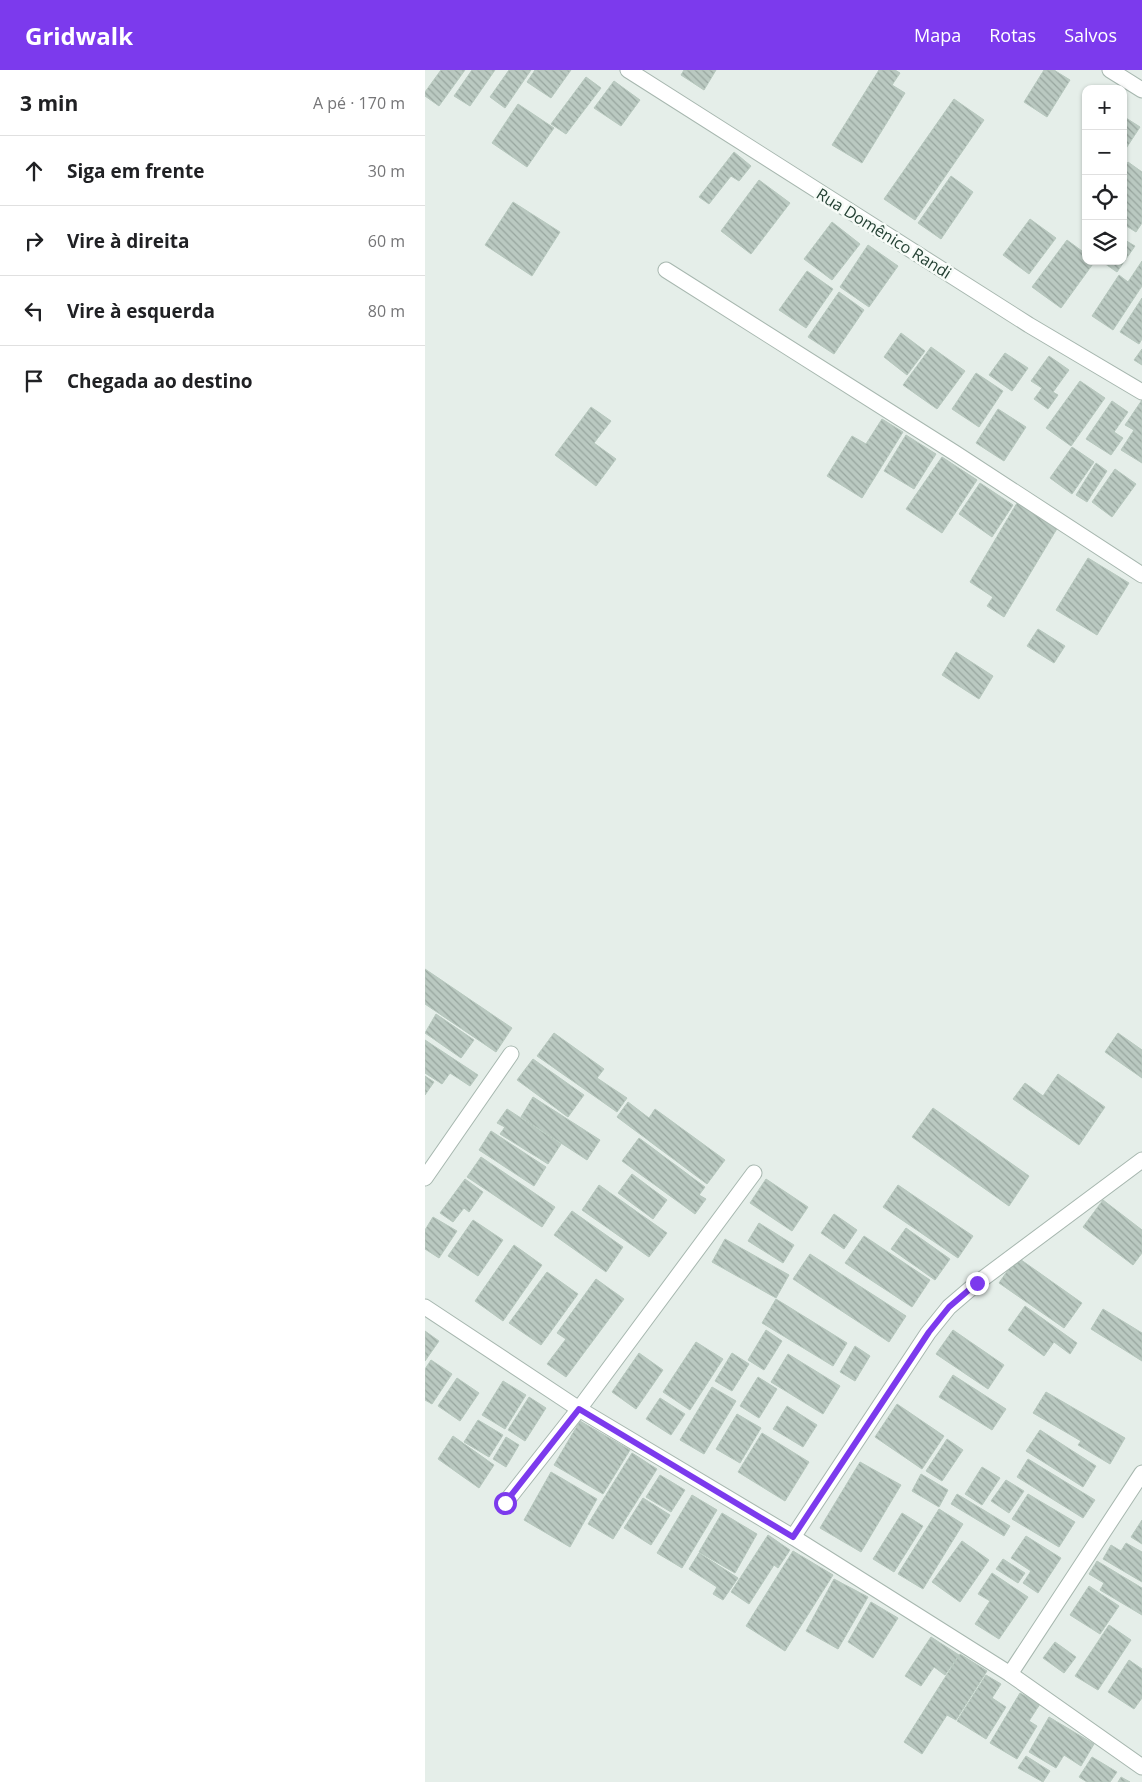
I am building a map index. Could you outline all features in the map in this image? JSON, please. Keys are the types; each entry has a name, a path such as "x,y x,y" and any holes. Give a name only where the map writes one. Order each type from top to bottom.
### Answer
{"street":[{"name":"Rua Domênico Randi","path":"628,70 1029,325 1142,392"},
{"path":"1110,70 1142,90"},
{"path":"666,270 955,454 1142,576"},
{"path":"425,1178 511,1054"},
{"path":"793,1537 929,1332 949,1307 977,1283 1142,1160"},
{"path":"505,1503 579,1409 754,1173"},
{"path":"425,1307 579,1409 793,1537 1010,1674 1142,1767"},
{"path":"1010,1674 1142,1473"}],"building":[{"path":"441,70 465,70 439,106 425,96 425,92"},
{"path":"472,70 495,70 470,106 454,96"},
{"path":"509,70 531,70 505,108 490,97"},
{"path":"535,70 571,70 551,98 527,82"},
{"path":"684,70 716,70 704,90 681,75"},
{"path":"879,70 895,70 900,73 892,85 905,93 862,163 832,145"},
{"path":"1044,70 1054,70 1070,80 1047,117 1024,102"},
{"path":"586,77 601,88 566,134 551,124"},
{"path":"614,81 640,100 621,126 594,108"},
{"path":"954,99 984,120 915,220 884,199"},
{"path":"518,104 554,128 527,167 492,143"},
{"path":"1127,119 1140,127 1127,147"},
{"path":"734,152 751,166 739,181 731,176 709,204 699,197"},
{"path":"1128,162 1142,172 1142,223 1136,232 1127,226"},
{"path":"951,176 973,192 941,239 918,223"},
{"path":"759,180 790,203 751,254 721,231"},
{"path":"513,202 560,232 532,276 485,245"},
{"path":"1030,219 1056,238 1029,274 1003,255"},
{"path":"832,222 860,244 832,280 804,259"},
{"path":"1067,240 1082,251 1082,265 1092,265 1061,308 1032,287"},
{"path":"1127,241 1135,246 1127,258"},
{"path":"868,245 898,266 869,307 840,287"},
{"path":"1142,261 1142,286 1113,330 1092,316 1119,275 1128,282"},
{"path":"1107,265 1122,265 1117,272"},
{"path":"807,271 833,289 806,328 779,310"},
{"path":"839,292 864,310 834,354 808,337"},
{"path":"1142,298 1142,339 1139,344 1120,332"},
{"path":"901,333 925,351 907,375 884,357"},
{"path":"931,347 965,371 937,409 903,385"},
{"path":"1142,349 1142,365 1134,360"},
{"path":"1005,353 1028,368 1012,391 989,375"},
{"path":"1049,356 1069,370 1053,392 1058,395 1048,409 1034,399 1042,388 1031,381"},
{"path":"976,373 1003,391 979,427 952,409"},
{"path":"1080,381 1105,398 1071,446 1046,428"},
{"path":"1142,400 1142,463 1121,450 1134,430 1125,425"},
{"path":"1112,401 1128,412 1114,432 1123,438 1111,455 1086,439"},
{"path":"591,407 611,421 594,443 616,459 596,486 555,455"},
{"path":"998,409 1026,427 1004,461 976,443"},
{"path":"882,419 903,432 862,498 827,476 852,436 866,444"},
{"path":"906,435 936,454 914,489 884,471"},
{"path":"1072,447 1094,462 1072,494 1050,478"},
{"path":"942,457 977,480 942,533 906,509"},
{"path":"1096,463 1107,471 1087,502 1076,495"},
{"path":"1115,469 1136,484 1112,517 1092,502"},
{"path":"980,483 1013,505 992,537 959,514"},
{"path":"1017,503 1058,527 1004,617 987,606 993,597 970,582"},
{"path":"1088,558 1129,583 1097,635 1056,610"},
{"path":"1038,629 1065,646 1054,663 1027,646"},
{"path":"956,652 993,676 979,699 942,675"},
{"path":"425,969 512,1028 496,1052 425,1004"},
{"path":"436,1014 474,1040 461,1058 425,1033"},
{"path":"554,1033 604,1069 597,1078 627,1098 617,1112 537,1056"},
{"path":"1118,1033 1142,1050 1142,1078 1105,1052"},
{"path":"425,1040 478,1075 470,1086 450,1073 442,1084 425,1073"},
{"path":"533,1059 584,1095 568,1117 517,1080"},
{"path":"1058,1074 1105,1107 1079,1145 1013,1099 1025,1083 1043,1096"},
{"path":"425,1076 434,1082 425,1095"},
{"path":"533,1097 600,1140 587,1160 521,1117"},
{"path":"628,1102 649,1118 655,1109 725,1160 707,1184 617,1117"},
{"path":"933,1108 1029,1176 1009,1206 912,1137"},
{"path":"507,1109 561,1144 548,1164 500,1134 505,1127 497,1123"},
{"path":"491,1131 546,1167 534,1186 479,1150"},
{"path":"639,1138 705,1187 699,1195 706,1199 695,1214 622,1161"},
{"path":"481,1157 555,1207 542,1227 467,1177"},
{"path":"632,1174 667,1200 653,1219 618,1193"},
{"path":"465,1179 483,1192 469,1212 464,1208 453,1222 440,1213"},
{"path":"766,1179 808,1207 792,1231 750,1203"},
{"path":"599,1185 667,1233 649,1257 582,1210"},
{"path":"898,1185 973,1236 958,1258 883,1207"},
{"path":"1103,1200 1142,1230 1142,1253 1133,1265 1083,1227"},
{"path":"572,1211 623,1247 606,1272 554,1235"},
{"path":"834,1214 857,1230 844,1249 821,1233"},
{"path":"433,1217 457,1231 439,1258 425,1249 425,1230"},
{"path":"473,1220 503,1240 478,1276 448,1256"},
{"path":"759,1223 794,1245 783,1263 748,1241"},
{"path":"906,1228 950,1259 935,1280 891,1249"},
{"path":"864,1236 930,1280 912,1307 845,1263"},
{"path":"725,1239 789,1275 776,1298 712,1262"},
{"path":"514,1245 542,1265 503,1321 475,1301"},
{"path":"810,1254 906,1316 889,1342 793,1279"},
{"path":"1017,1257 1082,1303 1064,1328 999,1283"},
{"path":"547,1272 578,1294 541,1345 509,1323"},
{"path":"596,1279 624,1299 566,1377 547,1364 566,1339 557,1333"},
{"path":"776,1299 847,1343 833,1366 762,1323"},
{"path":"1025,1306 1077,1343 1070,1354 1054,1342 1044,1356 1008,1330"},
{"path":"1103,1309 1142,1333 1142,1361 1091,1329"},
{"path":"766,1330 782,1341 764,1370 748,1360"},
{"path":"953,1330 1004,1365 988,1389 936,1354"},
{"path":"425,1331 439,1341 425,1361"},
{"path":"696,1342 723,1359 690,1410 663,1392"},
{"path":"855,1346 870,1356 855,1381 840,1372"},
{"path":"639,1353 663,1370 636,1409 612,1392"},
{"path":"732,1353 749,1364 732,1391 715,1381"},
{"path":"788,1354 840,1386 823,1414 771,1382"},
{"path":"431,1360 452,1374 432,1404 425,1400 425,1369"},
{"path":"953,1375 1006,1409 992,1430 939,1397"},
{"path":"758,1377 777,1389 759,1418 740,1406"},
{"path":"457,1378 479,1393 460,1421 438,1406"},
{"path":"503,1381 526,1395 505,1429 482,1415"},
{"path":"712,1387 736,1401 704,1454 680,1440"},
{"path":"1046,1392 1125,1438 1110,1464 1078,1445 1081,1441 1033,1413"},
{"path":"529,1397 546,1408 525,1441 508,1430"},
{"path":"660,1398 685,1414 671,1435 646,1419"},
{"path":"897,1404 944,1436 922,1469 875,1437"},
{"path":"787,1406 817,1425 803,1447 773,1429"},
{"path":"737,1414 761,1428 740,1463 716,1449"},
{"path":"478,1420 503,1435 489,1457 464,1442"},
{"path":"580,1421 630,1450 603,1494 554,1465"},
{"path":"1040,1430 1096,1466 1083,1487 1026,1451"},
{"path":"762,1433 809,1462 785,1501 738,1472"},
{"path":"453,1436 494,1465 479,1488 438,1459"},
{"path":"506,1437 519,1445 506,1467 493,1459"},
{"path":"947,1439 963,1450 942,1481 926,1471"},
{"path":"632,1453 657,1469 613,1539 588,1524"},
{"path":"1028,1459 1095,1500 1083,1518 1017,1477"},
{"path":"860,1462 901,1485 861,1552 820,1528"},
{"path":"982,1467 1000,1478 982,1505 965,1494"},
{"path":"551,1472 597,1499 570,1547 524,1520"},
{"path":"921,1474 948,1490 939,1507 912,1491"},
{"path":"660,1475 685,1490 671,1512 646,1497"},
{"path":"1006,1480 1024,1491 1009,1513 991,1501"},
{"path":"957,1494 1010,1526 1004,1536 951,1504"},
{"path":"1028,1494 1075,1522 1059,1547 1012,1519"},
{"path":"692,1495 717,1510 682,1568 657,1553"},
{"path":"643,1498 670,1515 651,1545 624,1528"},
{"path":"939,1509 963,1524 923,1589 898,1574"},
{"path":"722,1513 757,1534 735,1573 699,1552"},
{"path":"902,1513 923,1526 894,1572 873,1559"},
{"path":"1142,1520 1142,1544 1131,1537"},
{"path":"768,1535 790,1550 778,1568 774,1565 749,1604 731,1592"},
{"path":"1026,1536 1061,1558 1038,1593 1023,1583 1031,1571 1011,1558"},
{"path":"962,1541 989,1560 960,1602 932,1582"},
{"path":"1126,1543 1142,1552 1142,1582 1103,1559 1111,1545 1121,1551"},
{"path":"793,1551 833,1575 785,1651 746,1626"},
{"path":"699,1553 738,1578 723,1600 713,1594 717,1587 689,1569"},
{"path":"1003,1559 1025,1573 1018,1583 996,1569"},
{"path":"1097,1561 1142,1588 1142,1615 1100,1590 1104,1583 1089,1574"},
{"path":"992,1573 1028,1597 999,1639 975,1624 990,1601 978,1594"},
{"path":"834,1579 868,1597 838,1649 806,1631"},
{"path":"1089,1586 1119,1606 1100,1634 1070,1615"},
{"path":"871,1602 898,1618 873,1658 848,1642"},
{"path":"1109,1625 1131,1640 1098,1690 1075,1676"},
{"path":"931,1637 959,1655 945,1675 934,1667 921,1686 905,1676"},
{"path":"1055,1642 1076,1657 1064,1673 1043,1658"},
{"path":"960,1654 987,1671 956,1720 947,1715 922,1754 904,1742"},
{"path":"1129,1660 1142,1669 1142,1698 1134,1709 1108,1692"},
{"path":"986,1675 1001,1684 992,1698 1006,1707 986,1739 957,1721"},
{"path":"1020,1693 1040,1704 1029,1721 1037,1726 1017,1759 990,1743"},
{"path":"1049,1717 1094,1744 1081,1766 1064,1755 1056,1768 1029,1752"},
{"path":"1026,1756 1050,1771 1043,1782 1018,1768"},
{"path":"1092,1757 1117,1772 1110,1782 1087,1782 1079,1777"},
{"path":"1121,1777 1130,1782 1118,1782"}],"route":[{"path":"505,1503 579,1409 793,1537 929,1332 949,1307 977,1283"}]}
